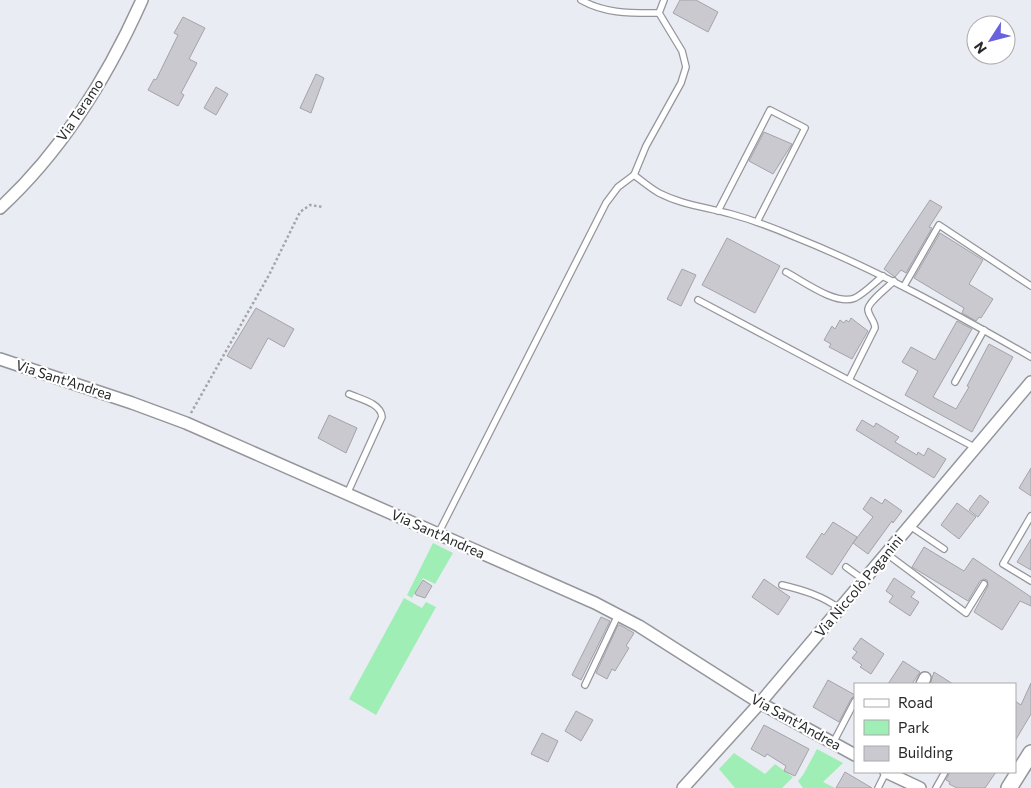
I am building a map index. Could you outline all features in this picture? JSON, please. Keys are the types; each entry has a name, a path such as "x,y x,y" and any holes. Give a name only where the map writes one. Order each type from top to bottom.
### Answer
{"street":[{"name":"Via Teramo","path":"0,208 42,164 80,112 110,66 142,0"},
{"name":"Via Sant'Andrea","path":"0,359 100,392 186,424 618,615 760,703 854,754"},
{"name":"Via Niccolò Paganini","path":"683,788 760,703 1031,382"},
{"path":"1009,788 1031,753"},
{"path":"888,773 920,788"}],"lane":[{"path":"581,0 600,9 614,12 659,13"},
{"path":"659,13 664,0"},
{"path":"438,534 606,203 618,187 634,175 646,146 681,83 686,67 682,51 659,13"},
{"path":"718,212 770,110 805,128 756,222"},
{"path":"634,175 657,192 685,204 756,222 804,240 894,281 1031,357"},
{"path":"904,286 939,225 1031,286"},
{"path":"786,272 830,296 845,300 860,294 883,276"},
{"path":"849,380 875,328 874,320 868,312 869,306 894,281"},
{"path":"698,300 976,448"},
{"path":"956,382 984,330"},
{"path":"347,494 382,418 379,409 374,405 349,394"},
{"path":"1031,516 1003,564 1031,581"},
{"path":"910,526 944,549"},
{"path":"887,554 966,613 984,584"},
{"path":"846,567 864,580"},
{"path":"782,585 813,594 831,602 840,609"},
{"path":"586,684 618,615"},
{"path":"833,743 854,703"},
{"path":"878,788 886,773"},
{"path":"936,788 944,773"}],"path":[{"path":"186,424 269,275 300,212 310,205 323,207"}],"green space":[{"path":"433,543 453,553 435,584 423,578 412,598 407,595"},
{"path":"404,598 422,608 426,602 436,607 376,715 349,699"},
{"path":"817,749 843,763 823,782 835,788 803,788 798,781"},
{"path":"734,753 765,774 775,764 793,777 782,788 735,788 719,769"}],"building":[{"path":"680,0 696,0 718,12 708,32 673,13"},
{"path":"183,17 205,28 189,59 197,63 181,93 184,95 178,106 148,90 154,79 156,80 178,35 174,33"},
{"path":"316,74 324,78 311,113 300,108"},
{"path":"216,87 228,94 216,115 204,108"},
{"path":"764,132 792,144 773,174 749,161"},
{"path":"930,200 942,207 929,227 932,228 906,273 901,270 895,277 884,269"},
{"path":"940,233 983,260 969,284 993,299 981,318 979,317 976,321 962,313 964,308 914,278"},
{"path":"727,238 780,266 755,313 702,285"},
{"path":"682,269 696,275 681,306 667,299"},
{"path":"256,308 294,329 284,347 268,338 251,369 227,356"},
{"path":"851,318 868,331 852,359 829,347 831,344 824,340 832,326 835,329 840,320 844,323 846,320 849,322"},
{"path":"957,321 972,329 933,397 956,409 969,387 967,386 989,344 1013,357 972,432 905,395 918,371 902,362 911,347 935,360"},
{"path":"329,415 357,428 346,453 318,438"},
{"path":"862,420 874,427 876,423 899,437 895,442 917,455 918,452 924,456 928,448 946,459 934,478 856,430"},
{"path":"1031,468 1031,496 1019,488"},
{"path":"980,495 989,502 978,517 969,510"},
{"path":"871,497 882,504 885,499 902,511 893,523 892,521 868,554 853,543 873,517 863,509"},
{"path":"957,503 976,517 959,539 941,525"},
{"path":"833,522 857,537 832,575 806,557 822,533 824,535"},
{"path":"1031,539 1031,570 1017,562"},
{"path":"924,547 964,571 973,558 1031,597 1031,606 1020,601 1002,630 974,612 988,586 987,580 980,581 968,601 912,567"},
{"path":"894,578 915,592 911,597 919,602 910,616 889,602 893,596 886,591"},
{"path":"764,579 790,597 778,615 752,597"},
{"path":"423,580 432,586 425,598 415,593"},
{"path":"601,617 610,621 581,680 572,675"},
{"path":"618,625 634,633 626,646 629,648 615,671 612,669 607,679 596,673"},
{"path":"861,638 884,654 871,674 860,667 862,665 852,658 857,652 853,649"},
{"path":"903,661 920,672 913,683 889,683"},
{"path":"934,672 951,683 930,683"},
{"path":"828,680 854,694 839,722 813,707"},
{"path":"1031,683 1031,714 1016,739 1016,702 1021,705"},
{"path":"576,711 593,720 581,741 565,731"},
{"path":"764,725 809,749 795,776 784,771 786,766 767,754 765,757 751,749"},
{"path":"542,733 558,741 548,762 531,754"},
{"path":"845,772 872,788 836,788"},
{"path":"950,773 995,773 985,788 957,788 946,780"}]}
